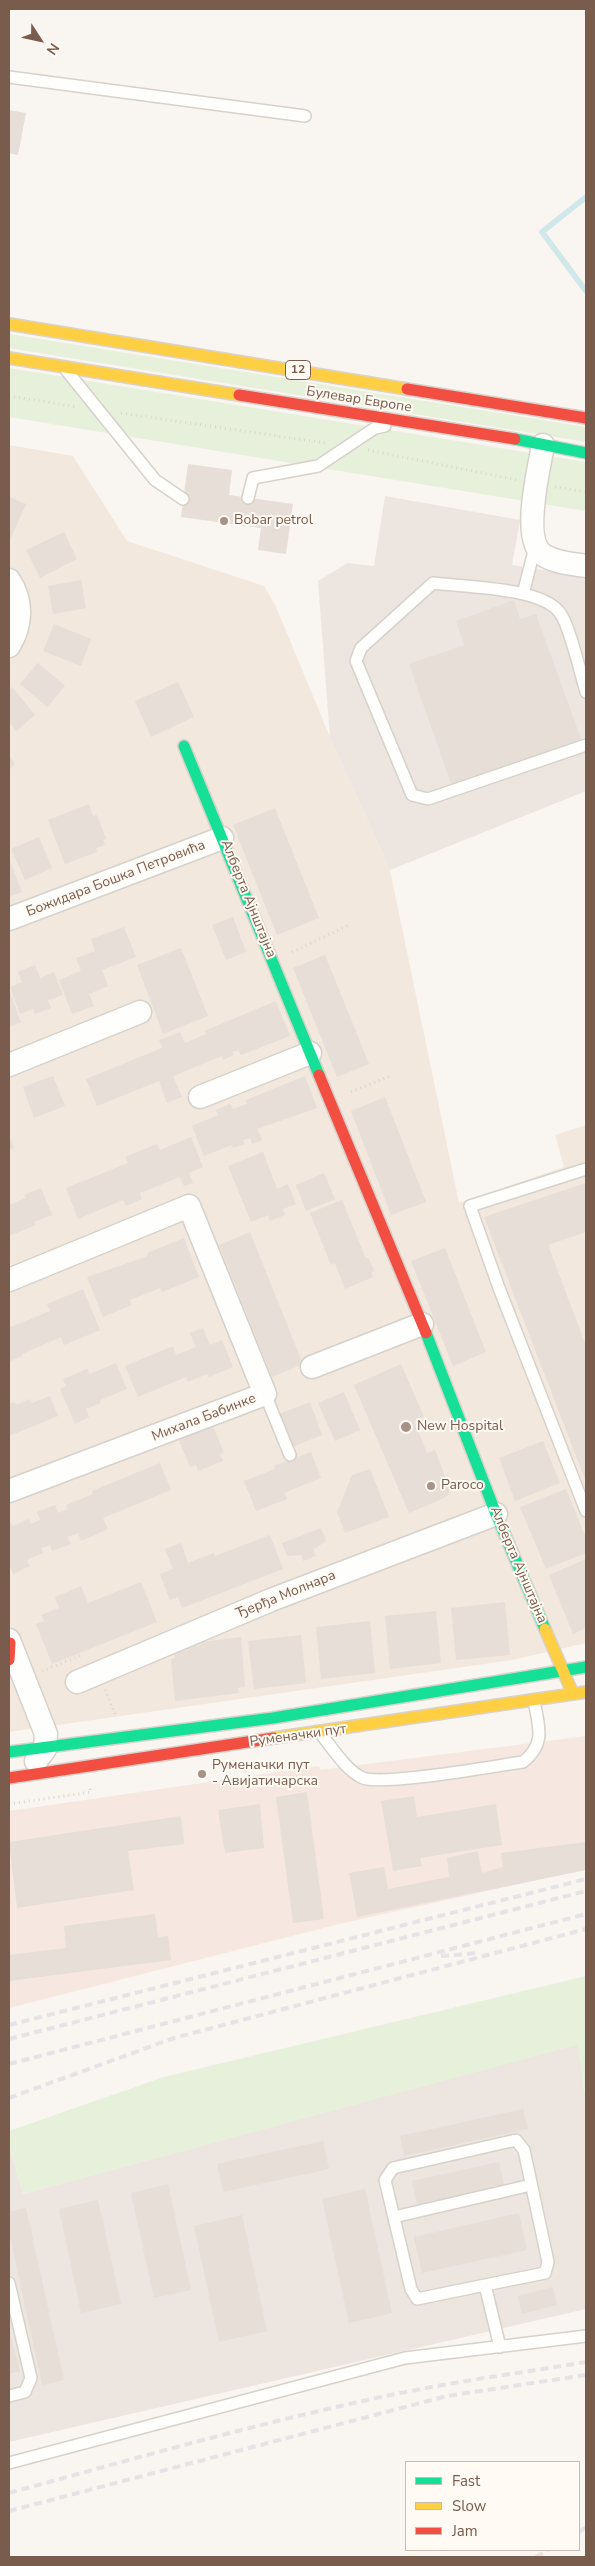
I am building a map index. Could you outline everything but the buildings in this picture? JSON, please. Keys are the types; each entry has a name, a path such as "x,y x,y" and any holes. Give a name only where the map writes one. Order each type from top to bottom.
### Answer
{"main road":[{"name":"Булевар Европе","path":"9,324 586,418"},
{"name":"Булевар Европе","path":"9,358 586,453"},
{"name":"Алберта Ајнштајна","path":"184,746 422,1324 496,1514 573,1694"},
{"name":"Руменачки пут","path":"9,1752 273,1718 586,1667"},
{"name":"Руменачки пут","path":"9,1778 534,1702 586,1692"}],"street":[{"path":"543,445 533,507 535,547 543,556 586,566"},
{"path":"9,580 16,592 20,612 17,631 9,646"},
{"name":"Божидара Бошка Петровића","path":"9,919 222,838"},
{"path":"9,1065 140,1012"},
{"path":"200,1097 310,1053"},
{"name":"Михала Бабинке","path":"9,1280 189,1206 266,1394 9,1491"},
{"path":"312,1367 422,1324"},
{"name":"Ђерђа Молнара","path":"77,1682 271,1600 496,1514"},
{"path":"9,1647 45,1731 45,1748"},
{"name":"Руменачки пут","path":"9,1778 25,1770 45,1748"}],"lane":[{"path":"9,77 305,116"},
{"path":"65,368 155,480 183,499"},
{"path":"248,498 253,478 318,466 375,428 404,422"},
{"path":"523,594 535,547"},
{"path":"586,692 562,614 552,604 523,594 433,583 360,648 356,662 412,795 428,799 586,745"},
{"path":"586,1169 470,1206 499,1288 586,1511"},
{"path":"266,1394 290,1455"},
{"path":"320,1732 342,1760 363,1778 388,1780 523,1762 535,1753 540,1734 534,1702"},
{"path":"516,2140 524,2150 531,2185 548,2262 545,2273 417,2299 411,2289 385,2180 393,2168 516,2140"},
{"path":"394,2217 531,2185"},
{"path":"9,2283 31,2378 25,2392 9,2396"},
{"path":"485,2285 500,2347"},
{"path":"9,2463 405,2358 586,2336"}],"path":[{"path":"9,396 347,446 536,484 586,492"},
{"path":"273,961 349,925"},
{"path":"329,1101 390,1076"},
{"path":"97,1674 117,1719"}],"shaded area":[{"path":"9,445 73,456 127,541 264,586 276,607 330,737 390,870 459,1203 564,1167 555,1135 586,1125 586,1643 512,1660 9,1732"},
{"path":"385,496 520,520 512,565 586,577 586,791 390,870 330,737 318,581 347,563 374,566"},
{"path":"586,1736 586,1869 339,1924 9,2008 9,1811 319,1766 320,1770"},
{"path":"578,2044 586,2102 586,2309 9,2442 9,2146 23,2194"}],"green space":[{"path":"9,334 586,427 586,442 9,348"},
{"path":"9,368 586,462 586,511 9,417"},
{"path":"586,1976 586,2102 577,2045 23,2194 9,2146 9,2131 164,2077"}],"waterway":[{"path":"586,197 542,232 586,291"}],"railway":[{"path":"9,2025 586,1879"},
{"path":"9,2039 586,1891"},
{"path":"9,2064 586,1914"},
{"path":"9,2098 174,2038 586,1929"},
{"path":"441,1956 478,1953"},
{"path":"9,2493 318,2411 419,2389 586,2362"},
{"path":"9,2511 447,2396 586,2375"},
{"path":"580,2531 586,2527"},
{"path":"536,2557 546,2551"}],"traffic: fast":[{"path":"515,439 586,453"},
{"path":"184,746 319,1075"},
{"path":"426,1333 496,1514 545,1629"},
{"path":"9,1752 273,1718 586,1667"}],"traffic: slow":[{"path":"9,324 407,389"},
{"path":"9,358 239,395"},
{"path":"545,1629 573,1694"},
{"path":"274,1738 586,1692"}],"traffic: jam":[{"path":"407,389 586,418"},
{"path":"239,395 515,439"},
{"path":"319,1075 426,1333"},
{"path":"9,1660 10,1643"},
{"path":"9,1778 274,1738"}],"place":[{"name":"Bobar petrol","path":"224,521"},
{"name":"New Hospital","path":"406,1427"},
{"name":"Paroco","path":"431,1486"},
{"name":"Руменачки пут - Авијатичарска","path":"202,1774"}]}
